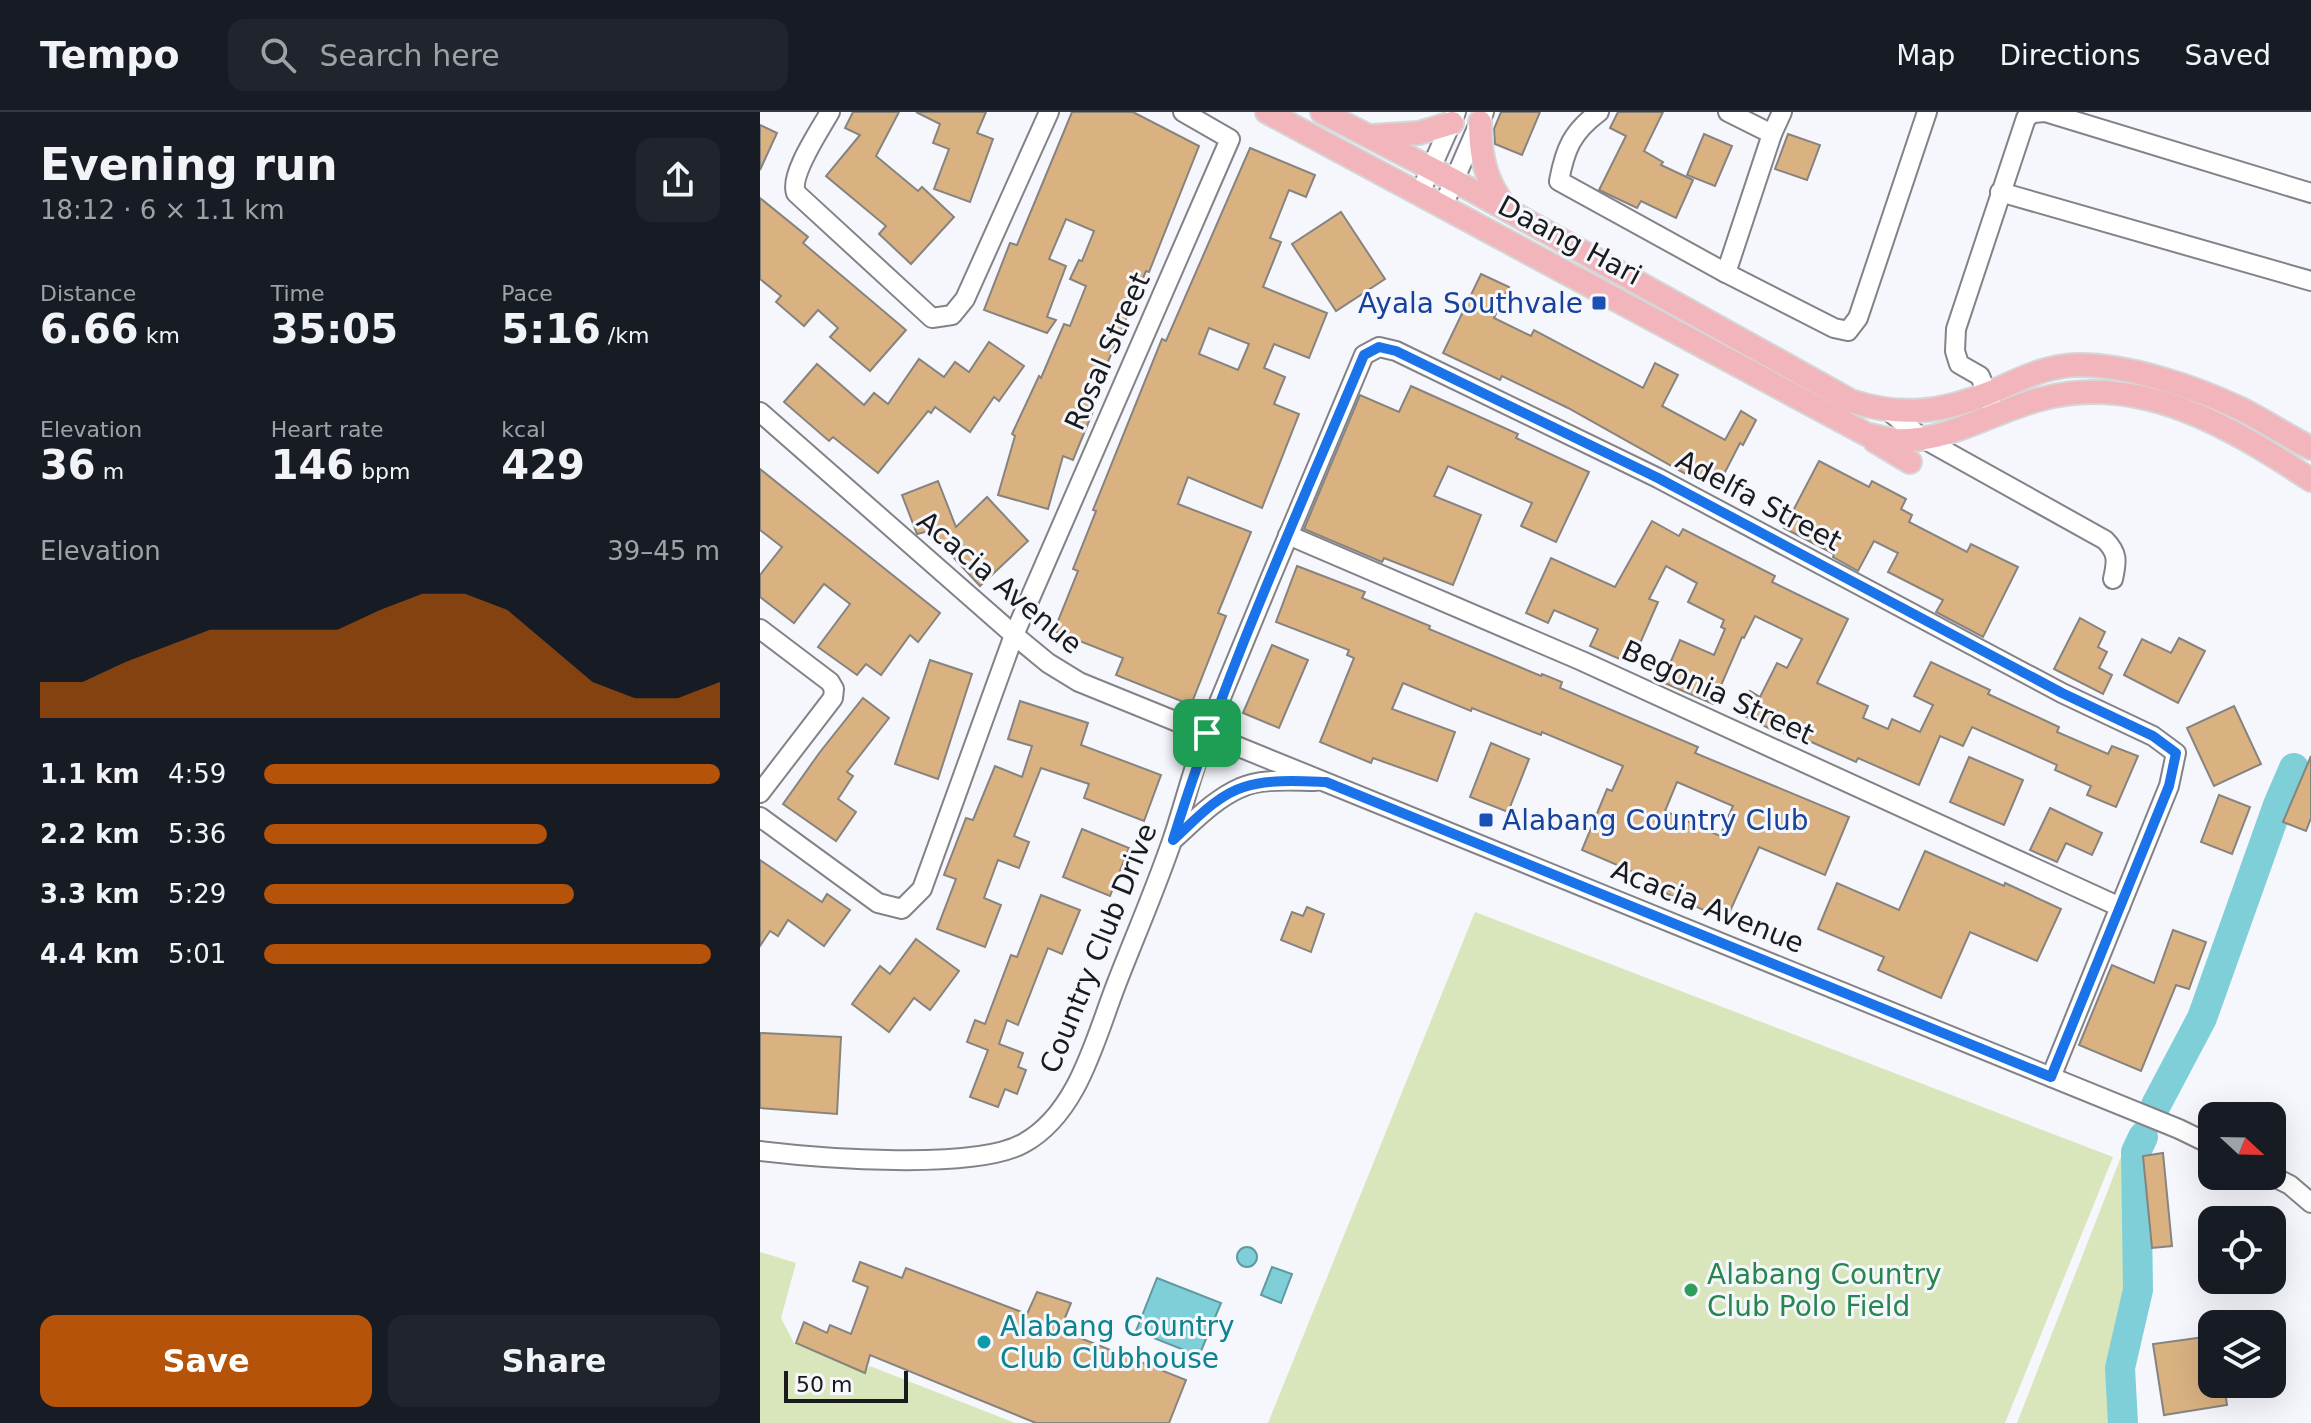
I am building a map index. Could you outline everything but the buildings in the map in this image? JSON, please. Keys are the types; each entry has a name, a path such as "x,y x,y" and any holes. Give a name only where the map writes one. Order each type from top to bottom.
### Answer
{"main road":[{"name":"Daang Hari","path":"1267,112 1443,206 1847,411"},
{"name":"Daang Hari","path":"1322,112 1510,211 1847,411"},
{"path":"1368,136 1411,134 1454,117"},
{"path":"1482,117 1481,155 1485,170 1499,199 1510,211"},
{"path":"1847,411 1934,409 1987,394 2029,374 2075,365 2115,368 2214,397 2311,448"},
{"path":"1847,411 1866,434 1894,440 1922,438 1950,432 2039,399 2074,392 2112,392 2174,405 2231,430 2311,480"},
{"path":"1847,411 1910,462"}],"street":[{"path":"830,112 796,174 793,187 932,318 952,315 965,299 1049,112"},
{"name":"Rosal Street","path":"1014,635 1230,139 1183,112"},
{"path":"1599,112 1581,125 1564,155 1559,181 1726,273 1834,328 1848,331 1858,318 1927,112"},
{"path":"1728,112 1772,134"},
{"path":"1726,273 1782,112"},
{"path":"1996,415 1980,376 1959,364 1955,339 1958,320 2000,192 2026,118 2033,113 2045,112 2311,193"},
{"path":"1420,193 1454,117"},
{"path":"1443,206 1482,117"},
{"path":"2000,192 2311,281"},
{"name":"Adelfa Street","path":"1207,733 1364,355 1379,347 1396,351 1658,478 2062,693 2153,736 2176,753 2169,786 2051,1077"},
{"name":"Acacia Avenue","path":"760,412 1014,635 1048,663 1079,682 2198,1138"},
{"path":"1890,412 1922,438 2105,540 2118,558 2113,579"},
{"path":"1890,412 1894,440"},
{"name":"Begonia Street","path":"1288,535 1582,661 2120,907"},
{"path":"760,629 830,682 834,689 833,698 760,793"},
{"path":"760,817 878,903 902,909 922,889 1014,635"},
{"name":"Country Club Drive","path":"760,1151 791,1155 949,1159 1005,1151 1043,1130 1059,1112 1084,1067 1173,840 1207,733"},
{"path":"1173,840 1210,807 1241,787 1268,782 1326,782"},
{"path":"2286,1183 2311,1203"}],"green space":[{"name":"Alabang Country Club Polo Field","path":"1475,912 2113,1157 2005,1423 1268,1423"},
{"path":"2135,1121 2153,1128 2141,1157 2133,1164 2134,1291 2115,1374 2118,1423 2017,1423"},
{"path":"760,1252 796,1263 781,1318 794,1343 864,1373 870,1366 1015,1423 760,1423"}],"water":[{"path":"1247,1247 1254,1250 1257,1257 1254,1264 1247,1267 1240,1264 1237,1257 1240,1250"},
{"path":"1272,1267 1292,1274 1281,1303 1261,1295"},
{"path":"1157,1278 1221,1303 1199,1356 1136,1331"}],"waterway":[{"path":"2156,1105 2202,1018 2294,768"},
{"path":"2123,1423 2120,1368 2138,1290 2136,1152 2143,1137"}],"place":[{"name":"Ayala Southvale","path":"1599,303"},
{"name":"Alabang Country Club","path":"1486,820"},
{"name":"Alabang Country Club Polo Field","path":"1691,1290"},
{"name":"Alabang Country Club Clubhouse","path":"984,1342"}],"route":[{"path":"1387,347 1658,478 2062,693 2153,736 2176,753 2169,786 2051,1077 1326,782 1268,782 1241,787 1210,807 1173,840 1207,733 1364,355 1370,350 1387,347"}]}
